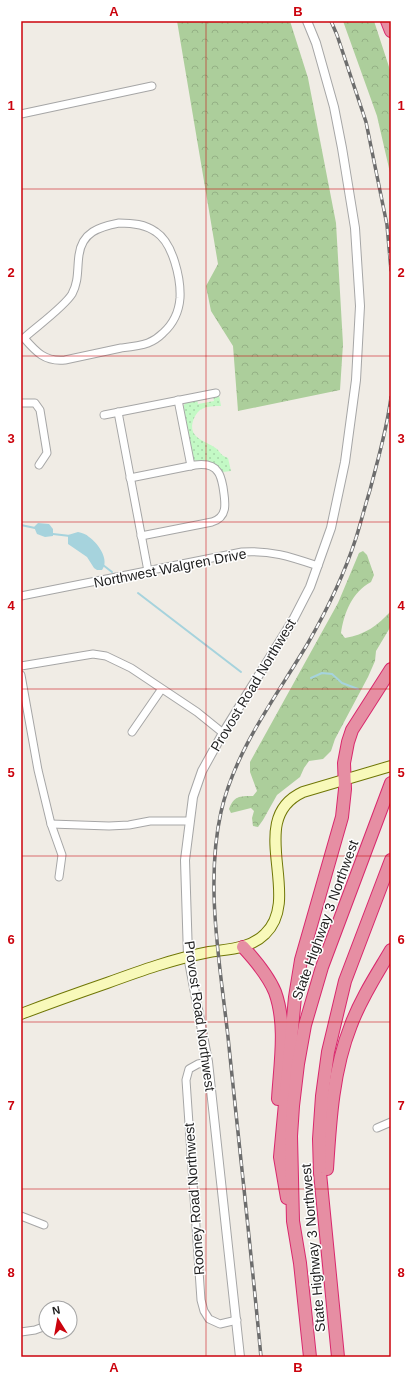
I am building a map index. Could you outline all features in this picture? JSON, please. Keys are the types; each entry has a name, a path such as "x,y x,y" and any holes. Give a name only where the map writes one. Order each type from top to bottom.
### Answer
{"highway":[{"path":"387,21 391,31"},
{"path":"280,1157 298,978 306,941 342,817 345,799 345,757 352,730 391,668"},
{"name":"State Highway 3 Northwest","path":"310,1357 300,1263 293,1221 291,1149 293,1106 305,1025 324,960 391,783"},
{"name":"State Highway 3 Northwest","path":"338,1357 320,1173 319,1139 323,1089 328,1052 346,981 391,860"},
{"path":"243,947 255,959 266,976 274,991 280,1008 281,1025 277,1128 286,1193 293,1221"},
{"path":"325,1216 330,1122 342,1052 351,1025 365,993 391,950"}],"main road":[{"path":"21,1014 149,967 188,956 243,947 265,935 273,926 278,915 279,902 276,831 280,812 286,803 296,795 391,766"}],"street":[{"name":"Provost Road Northwest","path":"240,1357 208,1062 188,956 185,860 193,797 202,771 223,733 296,614 310,587 331,528 345,462 356,380 360,306 355,228 334,107 316,43 307,21"},
{"path":"21,114 152,86"},
{"path":"119,223 133,223 145,226 165,239 178,277 180,298 174,320 157,338 148,343 56,361 47,359 22,338 72,295 77,279 79,255 82,244 91,232 103,226 119,223"},
{"path":"104,415 216,392"},
{"path":"178,400 190,466"},
{"path":"21,403 34,403 40,410 47,453 39,465"},
{"path":"118,412 148,571"},
{"path":"130,478 190,466 208,465 219,472 226,503 221,517 212,522 141,536"},
{"name":"Northwest Walgren Drive","path":"21,596 229,555 252,552 281,554 318,566"},
{"path":"21,666 93,654 106,656 131,668 161,690 197,712 223,733"},
{"path":"21,675 38,770 51,824 62,856 59,877"},
{"path":"132,732 161,690"},
{"path":"51,824 108,826 129,825 150,820 189,821"},
{"name":"Rooney Road Northwest","path":"208,1062 198,1064 189,1069 186,1080 201,1300 204,1311 209,1320 220,1324 237,1320"},
{"path":"377,1128 391,1122"},
{"path":"21,1216 44,1225"},
{"path":"21,1332 38,1329"}],"green space":[{"path":"177,21 290,21 308,78 336,223 343,344 340,390 238,411 233,346 211,311 206,286 218,264"},
{"path":"343,21 374,21 391,73 391,177 377,116"},
{"path":"219,395 221,406 213,406 200,410 194,419 192,429 197,437 216,448 228,458 231,471 223,472 194,460 191,456 183,407 185,403 197,399 198,404 214,401 213,396"},
{"path":"363,551 367,555 374,575 371,582 359,591 350,604 344,618 341,633 345,638 365,632 381,621 391,611 391,626 376,651 375,661 368,677 335,739 331,751 323,759 309,761 300,777 277,795 258,827 253,826 252,818 254,811 251,808 231,813 229,809 235,799 253,796 257,791 250,772 250,762 338,603 359,553"}],"water":[{"path":"38,523 49,524 53,529 53,536 45,537 37,534 34,527"},
{"path":"78,532 88,536 99,547 105,561 102,570 97,570 94,568 87,557 68,544 68,535"}],"waterway":[{"path":"21,525 35,528"},
{"path":"53,534 70,536"},
{"path":"103,565 112,572"},
{"path":"138,593 241,672"},
{"path":"311,678 322,673 332,674 342,683 358,689"}],"railway":[{"path":"331,21 366,122 387,225 391,270"},
{"path":"261,1357 218,953 214,896 216,839 227,789 236,767 258,724 315,631 335,592 346,565 356,538 370,490 385,432 391,397"}]}
